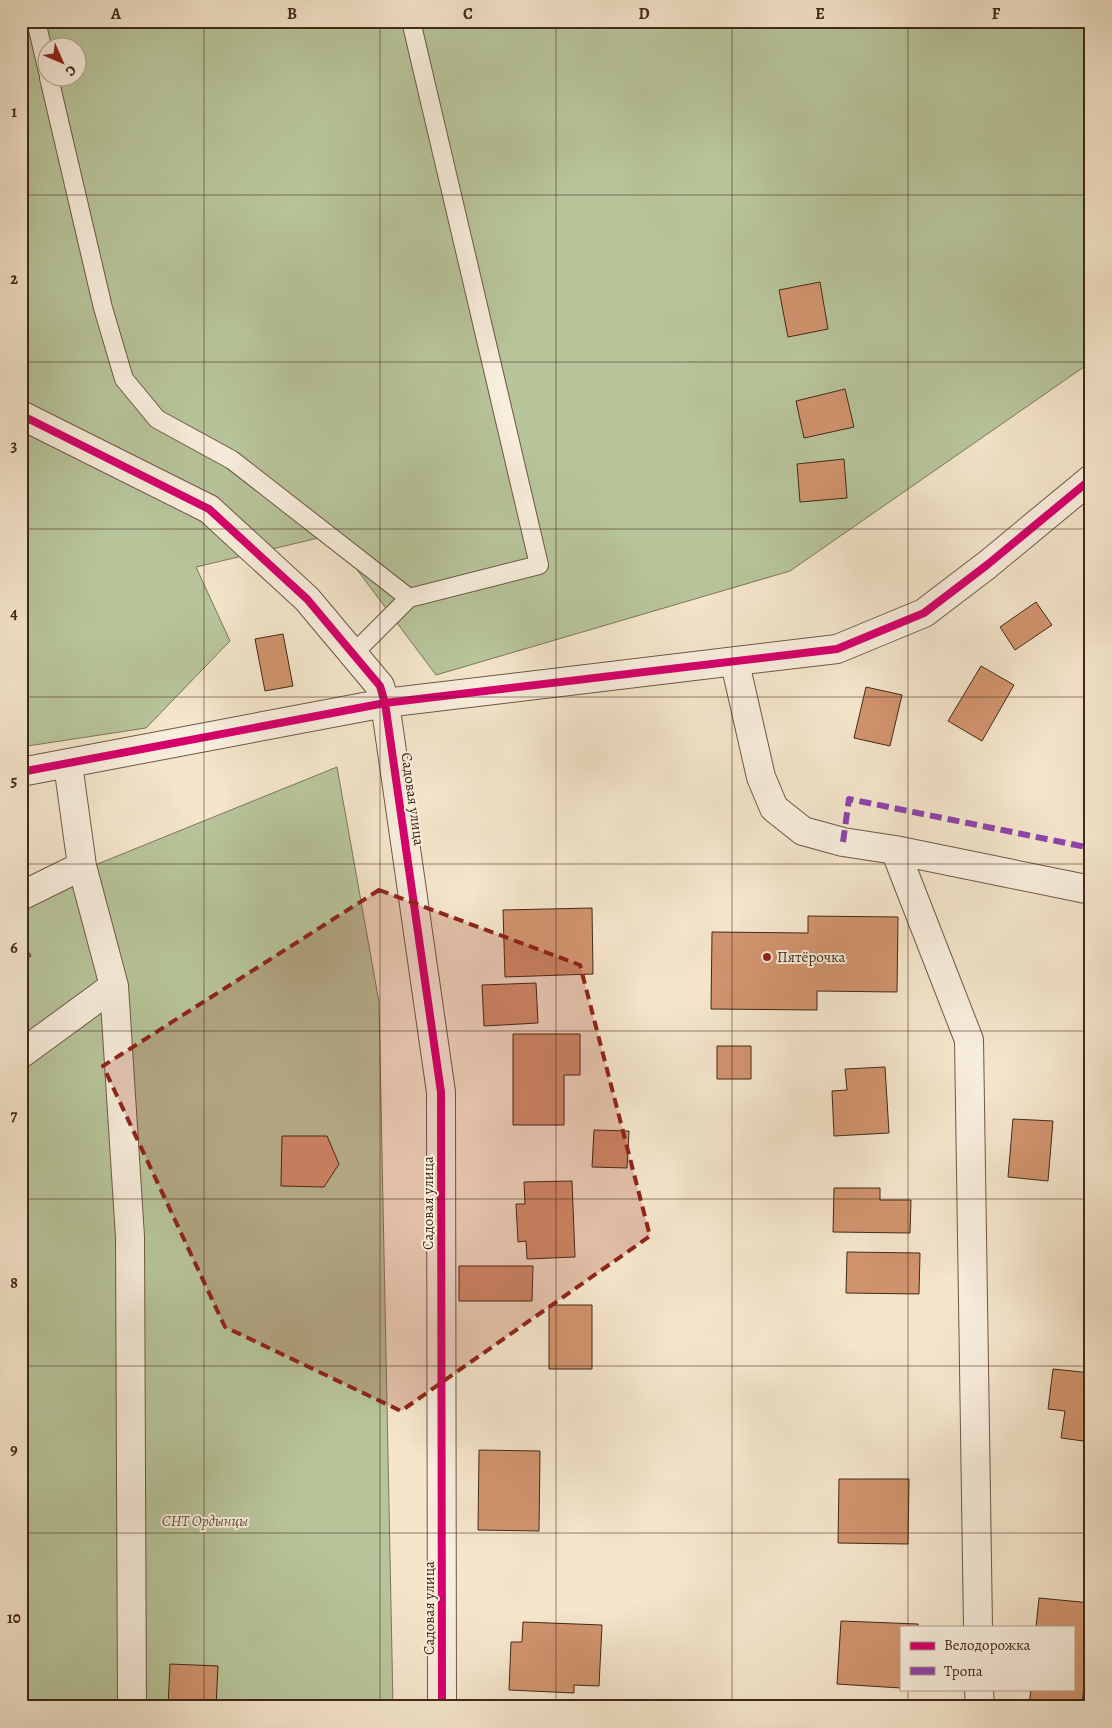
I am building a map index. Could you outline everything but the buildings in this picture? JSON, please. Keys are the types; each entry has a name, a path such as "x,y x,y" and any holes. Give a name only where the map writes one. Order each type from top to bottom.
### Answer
{"street":[{"name":"Садовая улица","path":"21,415 209,509 307,599 380,686 385,703 441,1092 442,1707"},
{"path":"21,772 385,703 735,663 837,649 924,613 988,565 1091,479"},
{"path":"735,663 761,777 774,808 803,831 843,842 895,850 1091,890"},
{"path":"68,764 82,866 114,986 130,1237 132,1707"},
{"path":"895,850 969,1040 978,1626"},
{"path":"21,896 82,866"},
{"path":"21,1054 114,986"},
{"path":"979,1690 980,1707"}],"lane":[{"path":"36,21 40,38"},
{"path":"353,654 409,598 539,565 411,21"},
{"path":"51,88 103,308 124,379 157,419 232,460 409,598"}],"highlighted area":[{"path":"379,890 580,965 650,1236 401,1411 225,1327 103,1066"}],"green space":[{"path":"21,21 1091,21 1091,362 790,571 436,675 331,535 196,567 230,641 146,728 21,747"},
{"name":"СНТ Ордынцы","path":"337,767 379,1002 393,1707 21,1707 21,895"}],"marked path":[{"path":"843,842 849,799 1091,848"}],"cycle path":[{"path":"21,415 209,509 307,599 380,686 385,703 441,1092 442,1707"},
{"path":"21,772 385,703 837,649 924,613 987,565 1091,479"}],"place":[{"name":"Пятёрочка","path":"767,957"}]}
